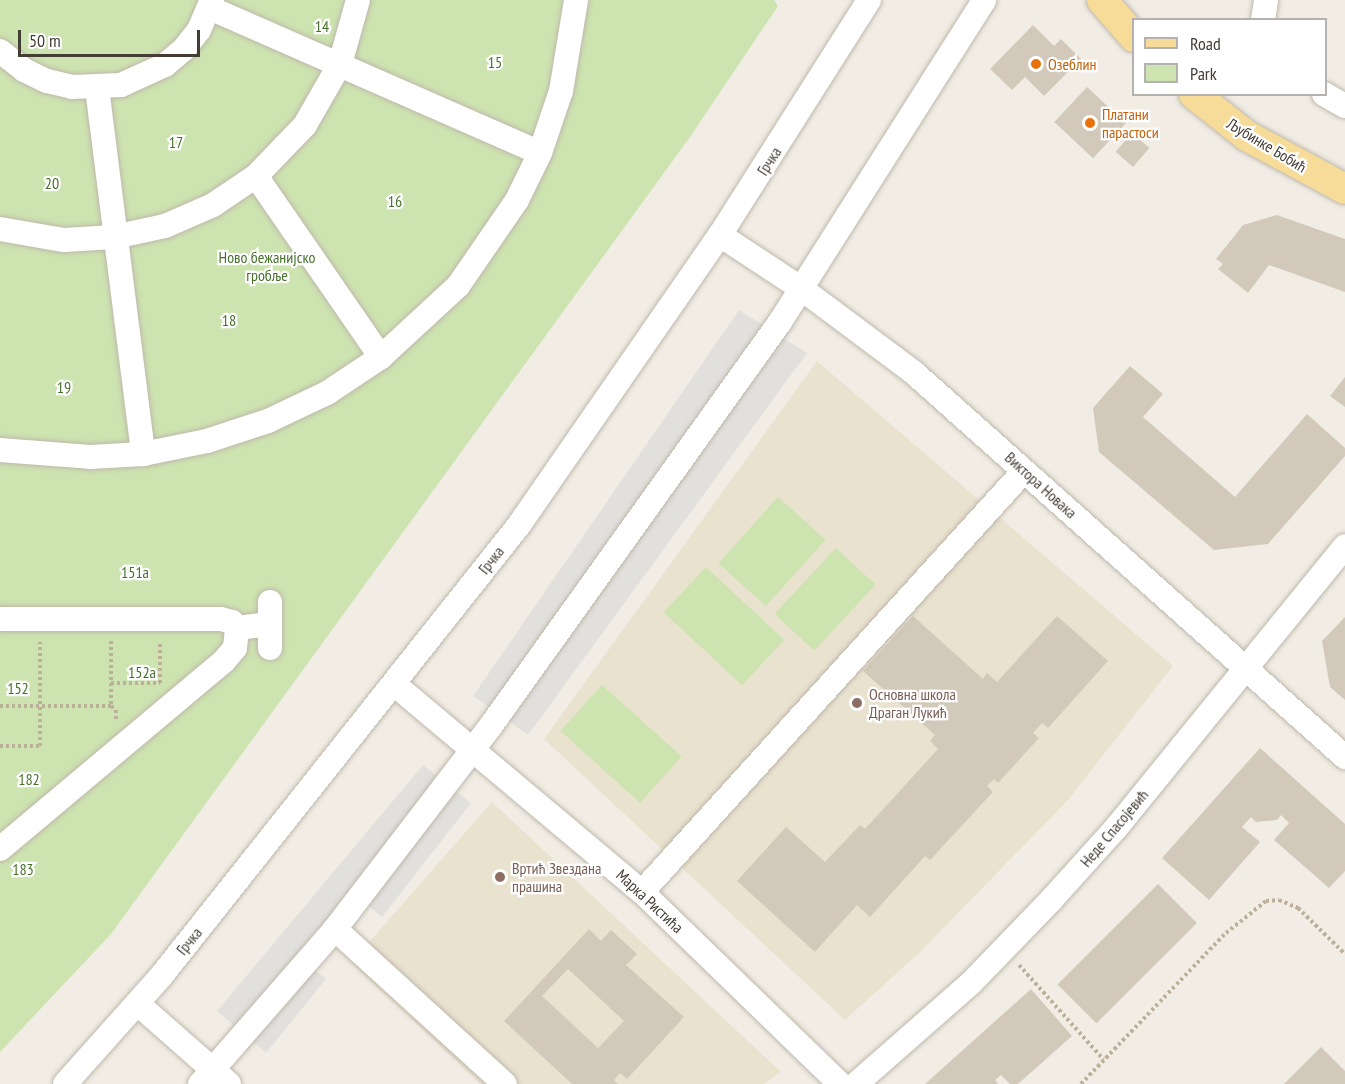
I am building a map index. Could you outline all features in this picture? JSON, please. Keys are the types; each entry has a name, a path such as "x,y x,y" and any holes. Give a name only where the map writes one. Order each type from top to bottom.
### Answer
{"main road":[{"path":"1102,0 1132,34"},
{"name":"Љубинке Бобић","path":"1197,96 1247,136 1345,189"}],"street":[{"path":"0,230 64,240 114,237 165,226 213,205 256,176 305,125 340,64 358,0"},
{"path":"0,450 90,457 143,454 207,441 268,421 327,393 381,357 428,316 490,245 540,153 561,92 576,0"},
{"name":"Грчка","path":"65,1084 138,1004 519,525 720,235 869,0"},
{"path":"138,1004 214,1079 335,929 474,748 802,289 984,0"},
{"path":"1263,18 1266,0"},
{"path":"0,51 24,70 47,81 97,88 144,77 165,65 199,30 211,4 540,153"},
{"path":"97,88 143,454"},
{"path":"1327,96 1345,106"},
{"path":"256,176 381,357"},
{"name":"Виктора Новака","path":"720,235 802,289 913,372 1345,757"},
{"path":"642,892 1024,471"},
{"name":"Неде Спасојевић","path":"856,1084 1005,949 1116,828 1247,670 1345,546"},
{"path":"0,618 221,619 232,622 237,628 235,648 225,661 0,849"},
{"path":"237,628 270,624"},
{"name":"Марка Ристића","path":"394,684 474,748 642,892 840,1084"},
{"path":"335,929 505,1084"}],"path":[{"path":"0,746 40,746 40,618"},
{"path":"0,706 111,706 111,619"},
{"path":"111,683 160,683 160,619"},
{"path":"1081,1084 1226,933 1266,901 1279,900 1298,908 1345,954"},
{"path":"1005,949 1104,1060"}],"shaded area":[{"path":"739,310 807,353 528,735 473,696"},
{"name":"Основна школа Драган Лукић","path":"817,361 1173,666 1068,800 920,952 845,1020 544,739"},
{"path":"423,765 471,803 382,917 360,899 306,963 326,979 266,1053 217,1011"},
{"name":"Вртић Звездана прашина","path":"492,802 781,1072 764,1084 481,1084 351,963"}],"green space":[{"name":"Ново бежанијско гробље","path":"0,0 774,0 778,6 690,137 111,934 0,1052"},
{"path":"778,497 826,540 766,606 718,563"},
{"path":"836,548 875,585 814,651 775,614"},
{"path":"706,567 784,640 742,685 664,612"},
{"path":"602,685 682,757 640,803 561,731"}],"building":[{"name":"Озеблин","path":"1033,25 1054,46 1061,39 1081,59 1044,96 1025,77 1012,90 990,69"},
{"name":"Платани парастоси","path":"1087,87 1126,123 1093,158 1054,122"},
{"path":"1132,133 1149,148 1133,167 1116,152"},
{"path":"1277,215 1345,239 1345,292 1269,265 1248,293 1218,269 1223,264 1216,259 1243,225"},
{"path":"1130,366 1163,394 1143,417 1235,497 1307,414 1345,448 1345,456 1268,544 1214,550 1099,452 1093,408"},
{"path":"1345,377 1345,407 1330,396"},
{"path":"913,616 983,679 987,673 997,682 1057,616 1108,661 1048,728 1042,723 1033,733 1039,738 998,783 994,779 987,786 993,792 930,860 925,856 870,917 857,905 815,952 737,881 786,827 825,862 860,825 865,829 938,749 930,741 935,735 863,671"},
{"path":"1345,617 1345,700 1330,687 1322,641"},
{"path":"1260,748 1345,824 1345,871 1329,888 1274,840 1289,823 1281,815 1277,820 1256,822 1251,817 1242,827 1260,842 1209,900 1162,858"},
{"path":"1158,884 1197,923 1096,1023 1058,984"},
{"path":"589,929 601,941 611,930 637,954 626,965 684,1017 627,1079 620,1073 614,1080 618,1084 572,1084 504,1021","holes":["568,969 624,1021 598,1048 542,996"]},
{"path":"1031,989 1072,1036 1018,1084 1010,1084 1001,1075 995,1080 998,1084 925,1084"},
{"path":"1321,1047 1345,1071 1345,1084 1284,1084"}],"place":[{"name":"Озеблин","path":"1036,64"},
{"name":"Платани парастоси","path":"1090,123"},
{"name":"Основна школа Драган Лукић","path":"857,703"},
{"name":"Вртић Звездана прашина","path":"500,877"}],"park label":[{"name":"14","path":"322,26"},
{"name":"15","path":"495,62"},
{"name":"17","path":"176,142"},
{"name":"20","path":"52,183"},
{"name":"16","path":"395,201"},
{"name":"18","path":"229,320"},
{"name":"19","path":"64,387"},
{"name":"151a","path":"135,572"},
{"name":"152a","path":"142,672"},
{"name":"152","path":"18,688"},
{"name":"182","path":"29,779"},
{"name":"183","path":"23,869"}]}
